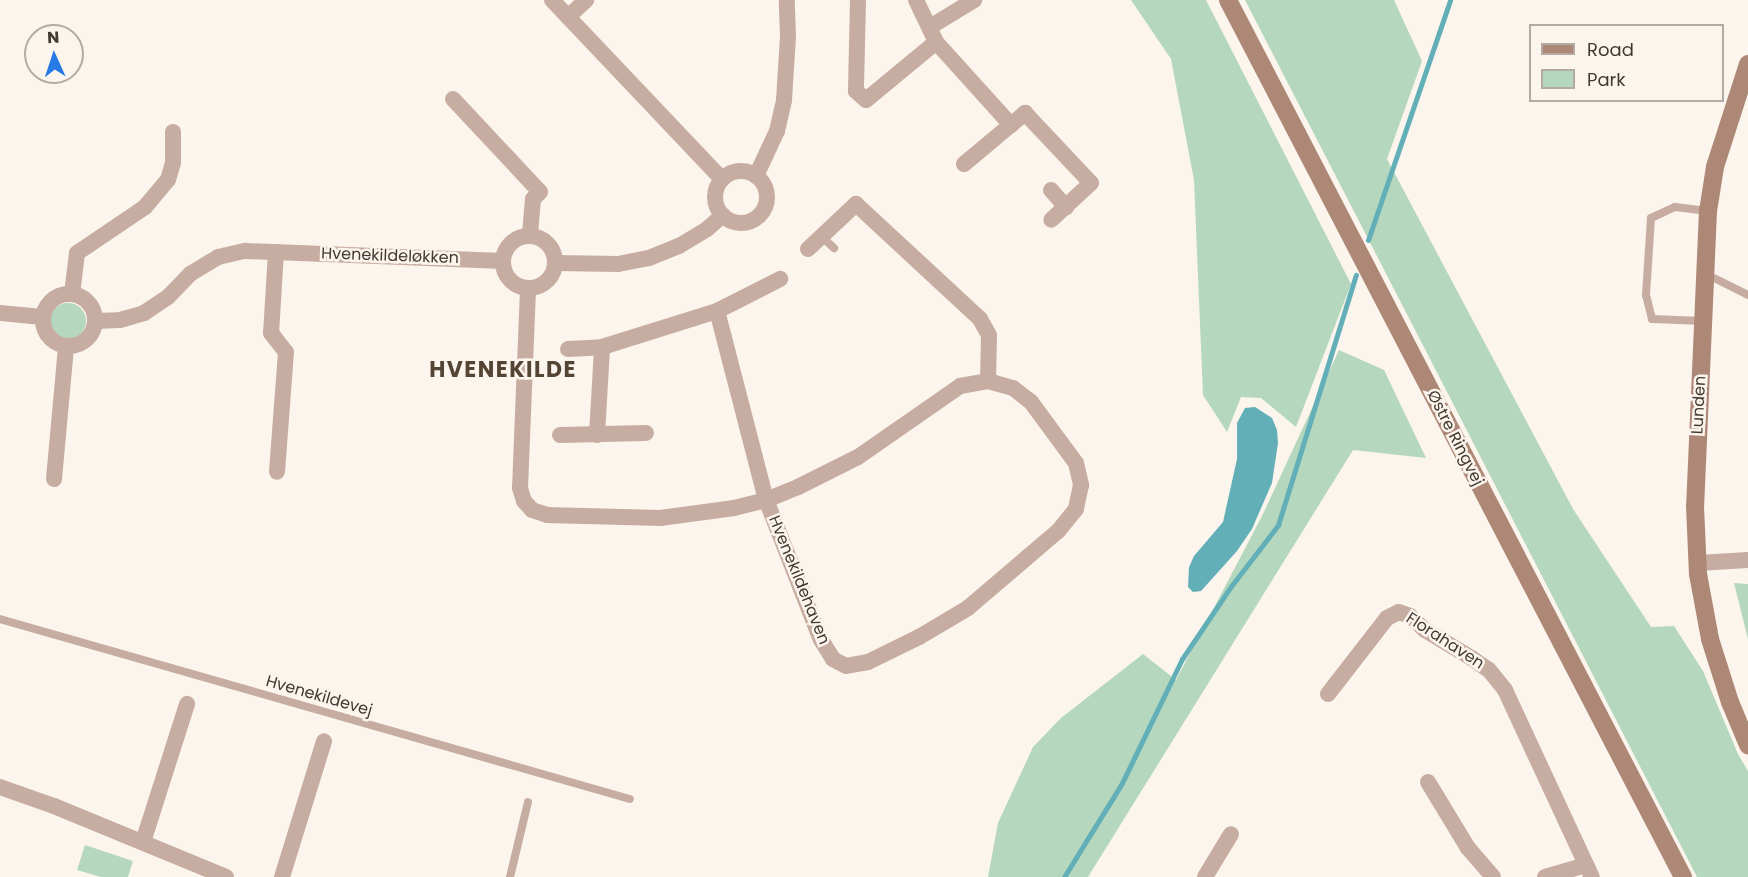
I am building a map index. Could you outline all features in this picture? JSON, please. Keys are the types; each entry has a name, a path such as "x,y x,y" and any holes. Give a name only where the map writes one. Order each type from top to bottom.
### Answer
{"main road":[{"name":"Østre Ringvej","path":"1228,0 1683,877"},
{"name":"Lunden","path":"1748,64 1715,167 1708,211 1696,461 1698,563 1710,639 1723,683 1748,744"}],"street":[{"path":"552,0 722,179"},
{"path":"568,17 586,0"},
{"path":"756,176 777,131 784,100 787,0"},
{"path":"858,0 856,91 866,100 933,34 974,0"},
{"path":"916,0 933,34 1011,125"},
{"path":"453,99 540,192 533,199 530,236"},
{"path":"964,164 1025,113 1091,183 1051,220"},
{"path":"72,294 77,253 145,207 168,180 173,163 173,132"},
{"path":"735,172 756,176 765,187 764,210 752,220 744,222 736,222 723,215 716,201 718,185 722,179 735,172"},
{"path":"1051,190 1065,207"},
{"path":"807,249 856,204 980,319 989,335 988,381"},
{"path":"556,263 618,264 649,258 679,246 707,229 723,215"},
{"path":"530,236 538,238 551,248 556,263 550,279 537,288 528,289 513,283 504,269 503,261 505,253 515,240 530,236"},
{"name":"Hvenekildeløkken","path":"95,321 120,320 144,313 168,297 190,274 218,257 245,252 503,261"},
{"path":"276,252 271,333 286,352 277,472"},
{"path":"568,349 602,346 717,311 780,279"},
{"name":"Hvenekildehaven","path":"528,289 520,488 524,501 532,510 547,515 660,518 734,508 766,500 858,457 960,386 988,381 1013,388 1031,402 1076,463 1081,485 1076,509 1058,531 968,608 919,637 868,662 846,666 833,659 821,640 766,500 717,311"},
{"path":"72,294 80,296 91,306 95,321 89,337 74,346 66,346 58,344 45,333 42,317 45,309 56,297 72,294"},
{"path":"0,313 42,317"},
{"path":"54,479 66,346"},
{"path":"597,435 602,346"},
{"path":"560,435 646,433"},
{"path":"1698,563 1748,560"},
{"name":"Florahaven","path":"1328,694 1387,618 1399,612 1410,616 1425,630 1473,659 1498,679 1589,871 1545,877"},
{"path":"143,842 187,704"},
{"path":"282,877 324,741"},
{"path":"1428,782 1468,848 1493,877"},
{"path":"0,787 143,842 221,876"},
{"path":"1205,877 1231,834"}],"lane":[{"path":"1703,321 1652,319 1646,296 1651,218 1675,207 1708,211"},
{"path":"821,236 834,248"},
{"path":"1705,274 1748,295"},
{"name":"Hvenekildevej","path":"0,620 630,800"},
{"path":"510,877 528,802"}],"green space":[{"path":"1131,0 1206,0 1351,284 1296,427 1261,398 1241,397 1227,432 1203,395 1194,180 1171,59"},
{"path":"1245,0 1394,0 1422,61 1387,159 1573,509 1651,627 1674,626 1703,671 1738,754 1748,771 1748,877 1697,877"},
{"path":"68,303 81,308 86,321 81,334 68,339 55,334 50,321 55,308"},
{"path":"1339,350 1384,370 1426,458 1353,450 1088,877 988,877 998,823 1033,747 1061,718 1143,654 1176,680 1262,516"},
{"path":"1734,583 1748,584 1748,639"},
{"path":"85,845 133,861 128,877 101,877 77,870"}],"water":[{"path":"1255,407 1272,418 1277,430 1278,443 1272,483 1252,529 1237,551 1201,591 1193,592 1188,587 1189,567 1194,556 1223,522 1237,459 1237,423 1245,408"}],"waterway":[{"path":"1368,240 1450,0"},
{"path":"1064,877 1122,783 1182,659 1232,585 1278,525 1356,275"}],"district":[{"name":"HVENEKILDE","path":"503,370"}]}
